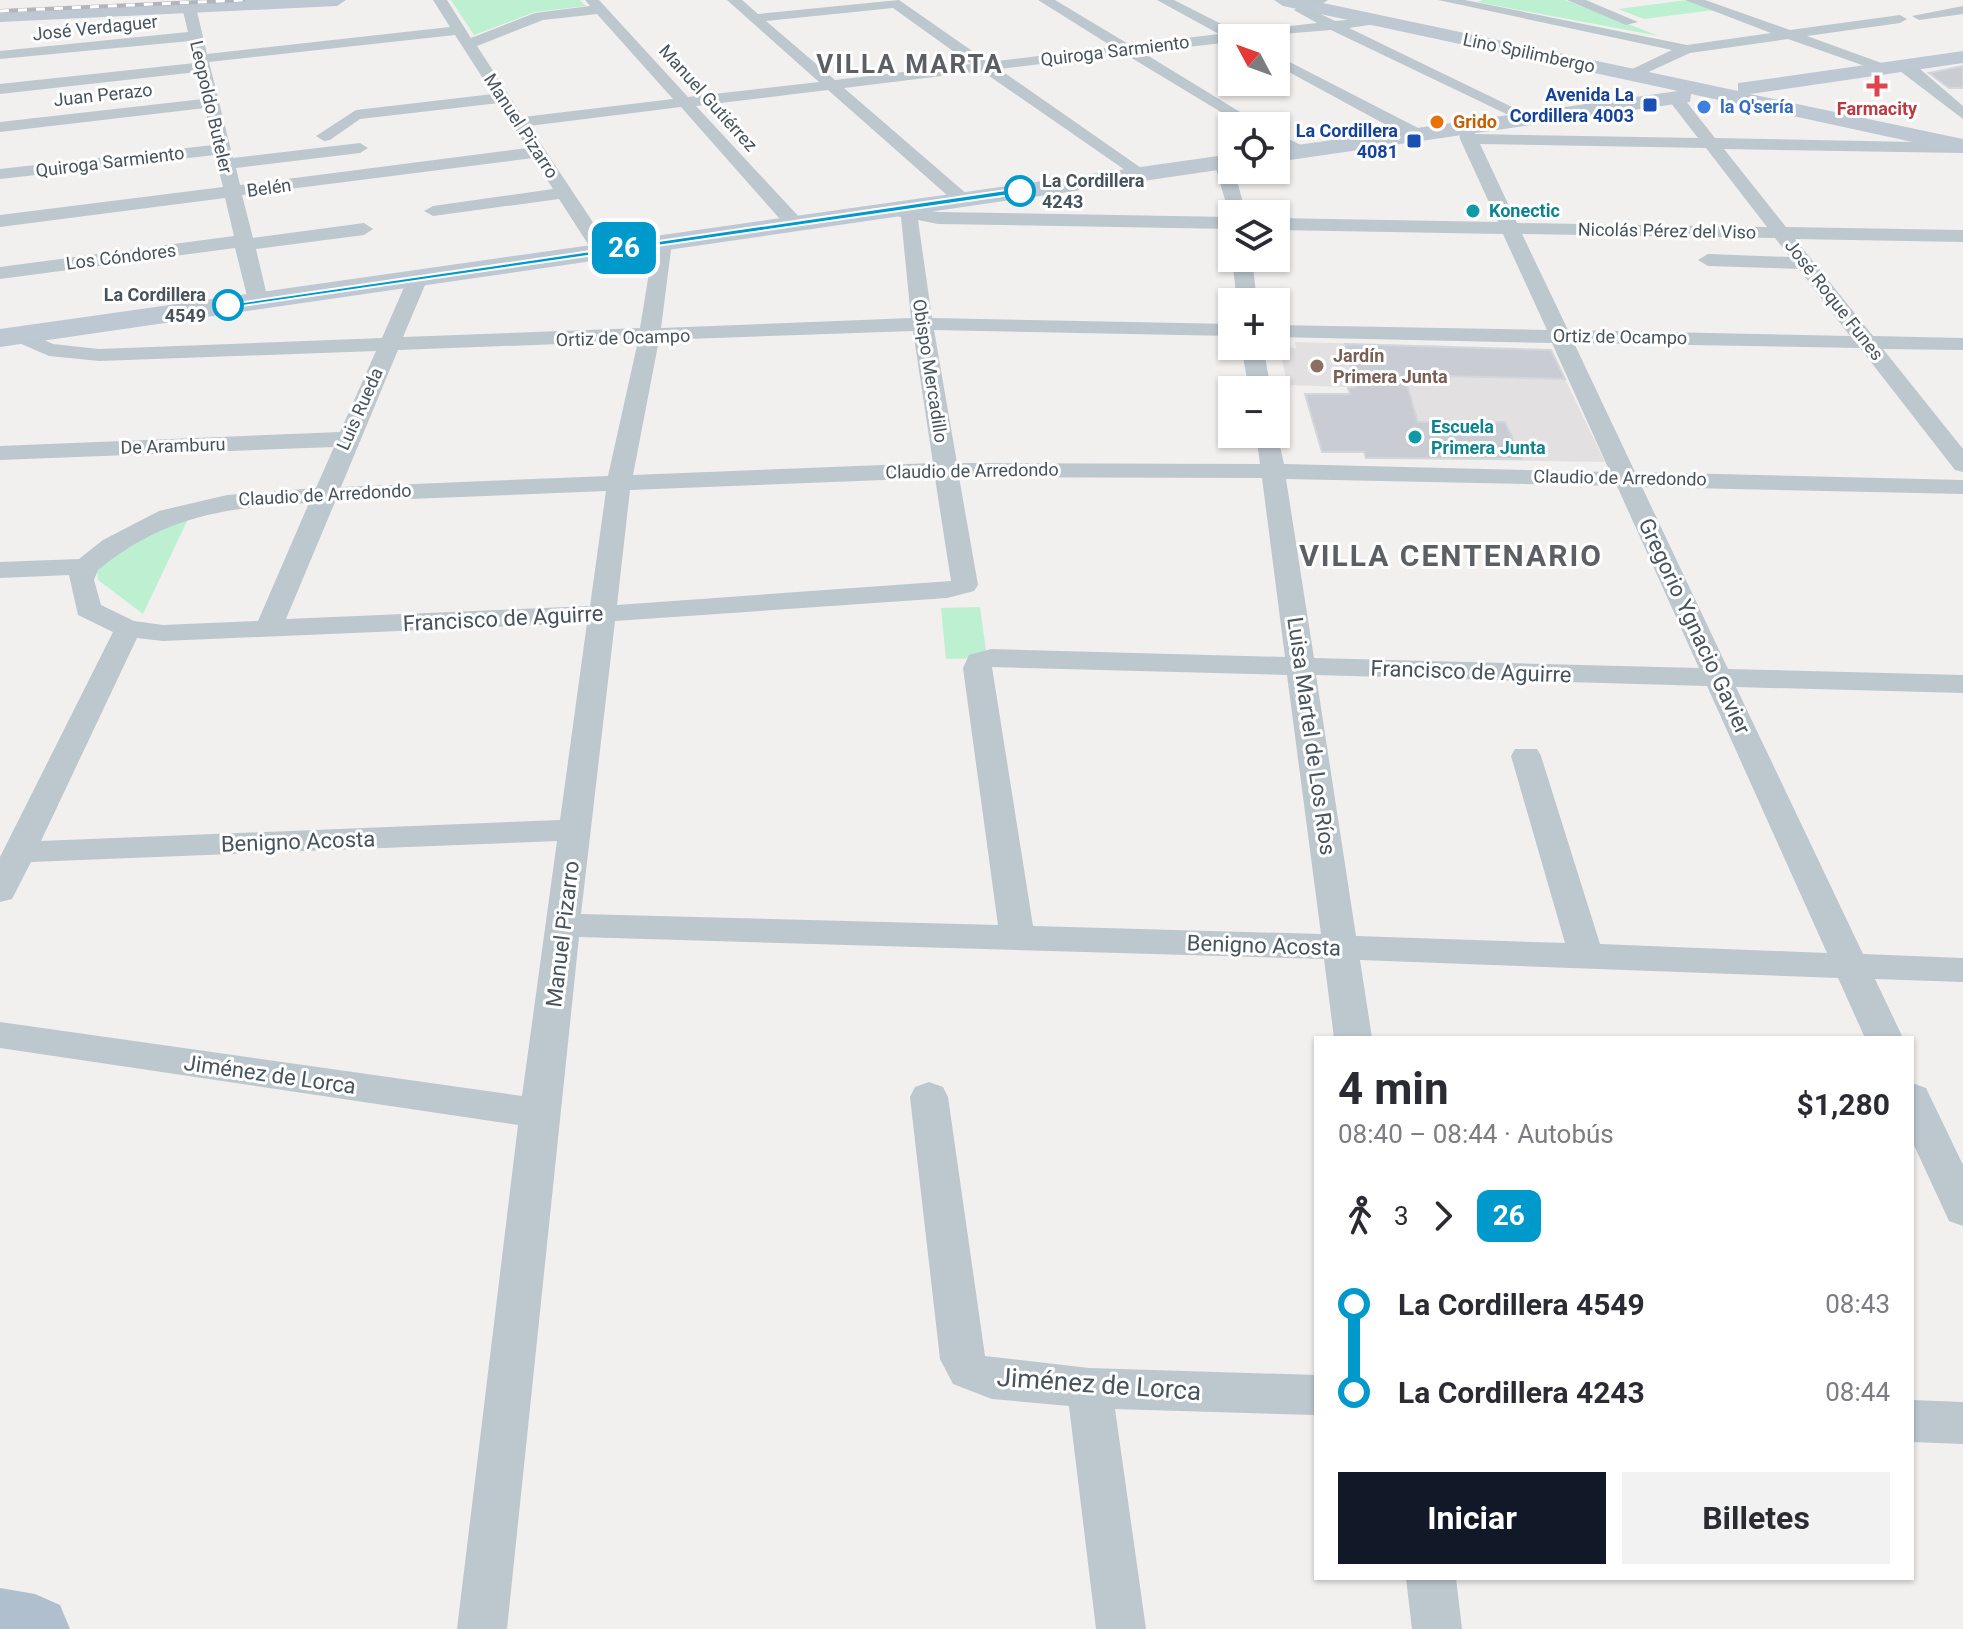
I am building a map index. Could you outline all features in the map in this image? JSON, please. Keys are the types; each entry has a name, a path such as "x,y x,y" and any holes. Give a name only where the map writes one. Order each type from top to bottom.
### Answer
{"main road":[{"path":"0,16 337,0"},
{"name":"Lino Spilimbergo","path":"1283,0 1314,2 1377,20 1963,147"},
{"path":"1290,153 1418,135 1466,133 1529,119 1963,57"},
{"path":"8,336 1218,163"},
{"path":"0,1622 35,1629"}],"street":[{"name":"Manuel Pizarro","path":"440,0 602,251"},
{"path":"734,0 962,199"},
{"path":"1045,0 1231,112"},
{"path":"1164,0 1218,28"},
{"path":"1445,0 1692,48"},
{"path":"1574,0 1692,48"},
{"path":"1692,0 1789,34 1915,72 1963,114"},
{"path":"755,18 893,2 1138,174"},
{"path":"1314,2 1301,10 1529,119"},
{"path":"0,89 201,63 464,37 596,4"},
{"name":"Manuel Gutiérrez","path":"596,4 794,223"},
{"name":"Leopoldo Buteler","path":"189,7 230,193 258,300"},
{"path":"1631,75 1692,48 1900,19 1897,16 1963,10"},
{"name":"Quiroga Sarmiento","path":"1290,30 1377,20"},
{"name":"José Verdaguer","path":"0,55 194,36"},
{"name":"Quiroga Sarmiento","path":"518,122 1218,39"},
{"path":"1290,66 1418,135"},
{"path":"324,136 356,115 502,98"},
{"name":"José Roque Funes","path":"1675,98 1963,465"},
{"name":"Juan Perazo","path":"0,127 210,103"},
{"path":"1466,133 1708,143 1963,147"},
{"name":"Gregorio Ygnacio Gavier","path":"1466,133 1883,1036"},
{"name":"Quiroga Sarmiento","path":"0,174 360,148"},
{"name":"Belén","path":"0,221 538,152"},
{"path":"433,211 564,193"},
{"path":"907,209 938,218 1218,223"},
{"name":"Obispo Mercadillo","path":"907,209 922,324 965,585"},
{"name":"Nicolás Pérez del Viso","path":"1290,224 1963,236"},
{"name":"Los Cóndores","path":"0,273 364,229"},
{"name":"Manuel Pizarro","path":"482,1629 539,1113 619,482 649,337 663,242"},
{"path":"1708,260 1803,263"},
{"name":"Luis Rueda","path":"268,629 346,439 418,278"},
{"name":"Ortiz de Ocampo","path":"8,336 49,350 99,355 388,347 922,324 1218,330"},
{"name":"Ortiz de Ocampo","path":"1290,331 1963,344"},
{"name":"De Aramburu","path":"0,453 346,439"},
{"name":"Luisa Martel de Los Ríos","path":"1270,448 1353,1036"},
{"name":"Claudio de Arredondo","path":"86,567 113,542 146,525 233,499 619,482 945,470 1274,471 1963,487"},
{"path":"0,570 86,567"},
{"name":"Francisco de Aguirre","path":"86,567 81,580 88,609 128,629 163,633 603,614 947,590 965,585"},
{"path":"0,891 128,629"},
{"name":"Francisco de Aguirre","path":"1017,938 977,668 979,661 991,658 1963,684"},
{"path":"1526,756 1586,956"},
{"name":"Benigno Acosta","path":"21,852 575,830"},
{"name":"Benigno Acosta","path":"564,925 1339,947 1963,970"},
{"name":"Jiménez de Lorca","path":"0,1035 539,1113"},
{"name":"Jiménez de Lorca","path":"929,1097 962,1359 969,1370 992,1379 1089,1388 1314,1395"},
{"path":"1914,1102 1963,1209"},
{"path":"1089,1388 1121,1629"},
{"path":"1914,1421 1963,1423"},
{"path":"1431,1580 1437,1629"}],"shaded area":[{"path":"1295,342 1454,346 1457,355 1467,348 1551,350 1605,462 1366,458 1363,452 1322,451 1305,394 1349,394 1348,387 1290,385 1290,376 1285,376 1282,360 1290,360 1290,348 1296,348"}],"green space":[{"path":"451,0 580,0 586,6 535,12 474,35"},
{"path":"1565,0 1659,36 1477,2"},
{"path":"1687,0 1714,10 1644,19 1618,9"},
{"path":"189,517 143,614 98,580 97,571 127,544"},
{"path":"980,607 987,658 946,659 941,608"}],"building":[{"path":"1963,66 1963,88 1949,88 1929,73"},
{"path":"1345,344 1551,350 1565,379 1404,375 1418,422 1505,422 1522,459 1366,458 1364,452 1322,452 1305,394 1350,394 1348,388 1356,387"}],"railway":[{"path":"0,11 243,0"}],"bus line":[{"name":"26","path":"228,305 1020,191"}],"place":[{"name":"Farmacity","path":"1877,86"},
{"name":"Avenida La Cordillera 4003","path":"1650,105"},
{"name":"la Q'sería","path":"1704,107"},
{"name":"Grido","path":"1437,122"},
{"name":"La Cordillera 4081","path":"1414,141"},
{"name":"La Cordillera 4243","path":"1020,191"},
{"name":"Konectic","path":"1473,211"},
{"name":"La Cordillera 4549","path":"228,305"},
{"name":"Jardín Primera Junta","path":"1317,366"},
{"name":"Escuela Primera Junta","path":"1415,437"}],"district":[{"name":"VILLA MARTA","path":"910,64"},
{"name":"VILLA CENTENARIO","path":"1451,556"}]}
